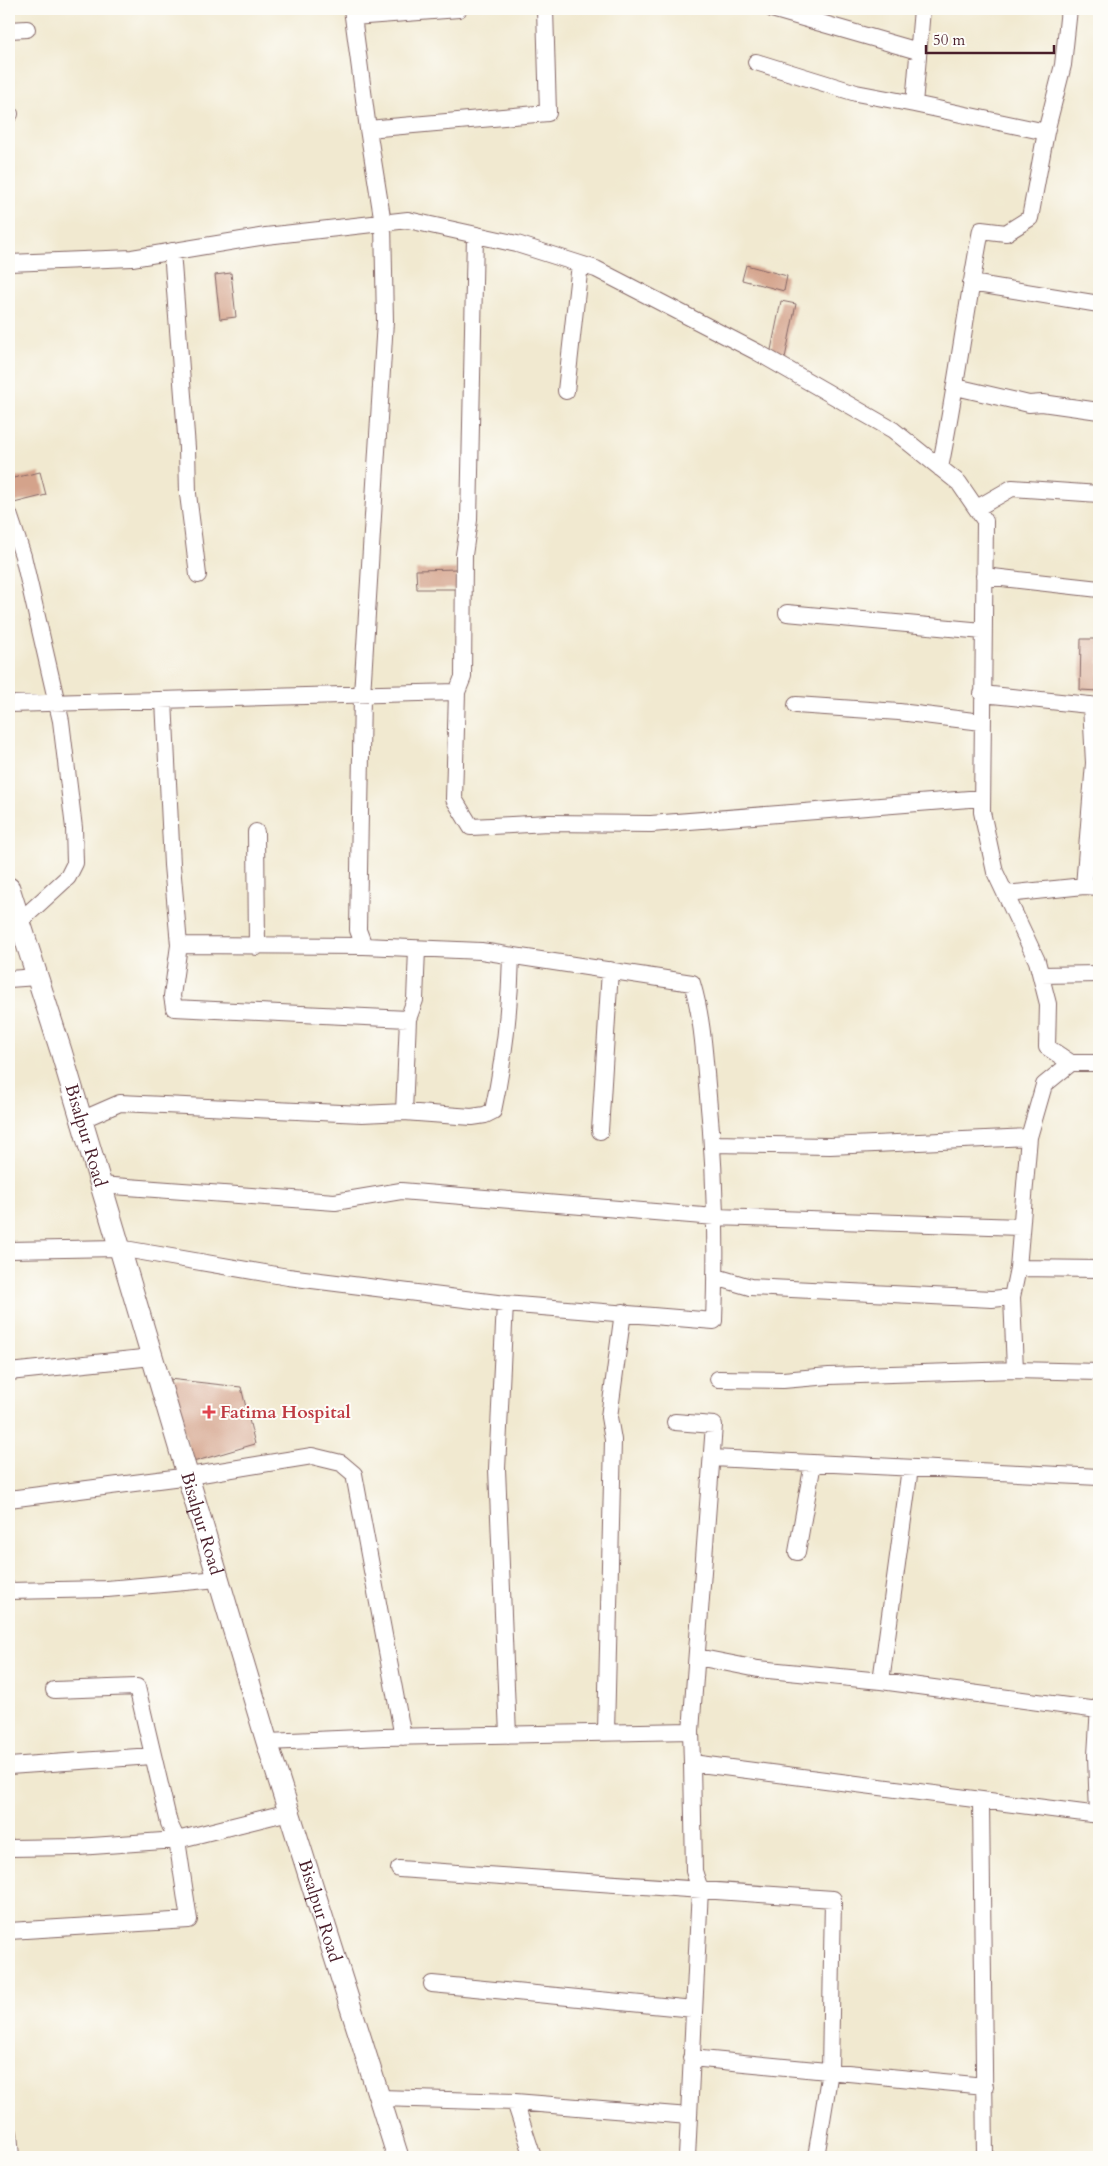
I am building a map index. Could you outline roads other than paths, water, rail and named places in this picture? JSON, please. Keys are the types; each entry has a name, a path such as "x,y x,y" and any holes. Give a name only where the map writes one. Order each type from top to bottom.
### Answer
{"main road":[{"name":"Bisalpur Road","path":"9,889 81,1120 267,1742 356,2030 398,2157"}],"street":[{"path":"364,946 358,930 362,695 385,321 383,223 368,130 353,13 459,9"},
{"path":"368,130 548,113 546,9"},
{"path":"772,9 918,50"},
{"path":"914,104 922,9"},
{"path":"940,468 956,387 971,283 981,230 1006,233 1030,218 1046,132 1063,65 1068,9"},
{"path":"9,30 27,29"},
{"path":"756,62 856,93 1046,132"},
{"path":"9,263 132,258 266,236 408,220 517,244 596,269 765,357 893,430 958,483 985,520 982,812 995,872 1037,962 1041,975 1048,1004 1047,1047 1071,1063 1099,1062"},
{"path":"475,235 469,520 464,555 463,677 457,692 454,799 471,827 548,823 651,824 982,798"},
{"path":"172,251 187,448 188,494 198,575"},
{"path":"566,391 580,264"},
{"path":"971,283 1099,304"},
{"path":"956,387 1029,404 1042,403 1099,411"},
{"path":"977,508 1012,488 1099,494"},
{"path":"9,514 23,556 65,742 74,828 75,863 68,876 20,922"},
{"path":"984,576 1099,589"},
{"path":"787,613 983,631"},
{"path":"9,704 457,692"},
{"path":"982,694 1095,705 1092,886 1006,894"},
{"path":"164,700 172,865 179,946 172,996 174,1008 408,1019"},
{"path":"796,706 899,712 982,722"},
{"path":"256,832 257,947"},
{"path":"9,1250 119,1248 288,1277 506,1304 624,1312 714,1321 716,1277 713,1144 700,1008 692,983 481,951 364,946 179,946"},
{"path":"404,1112 408,1019 415,1000 418,949"},
{"path":"81,1120 120,1103 362,1114 404,1112 472,1117 485,1115 493,1110 504,1049 511,956"},
{"path":"600,1132 610,970"},
{"path":"1041,975 1099,974"},
{"path":"9,979 37,977"},
{"path":"1015,1370 1012,1297 1018,1268 1029,1137 1044,1085 1071,1063"},
{"path":"713,1144 830,1146 1029,1137"},
{"path":"100,1185 336,1202 401,1191 715,1217 1020,1227"},
{"path":"1018,1268 1099,1269"},
{"path":"716,1277 750,1287 992,1299 1012,1297"},
{"path":"506,1304 497,1469 508,1734"},
{"path":"606,1732 613,1440 610,1417 624,1312"},
{"path":"9,1372 152,1357"},
{"path":"718,1378 783,1380 866,1374 1015,1370 1099,1372"},
{"path":"675,1422 714,1425 691,1731 694,1871 700,1889 687,2157"},
{"path":"9,1500 187,1476 312,1456 341,1463 354,1474 404,1737"},
{"path":"712,1458 1099,1477"},
{"path":"797,1552 813,1463"},
{"path":"881,1681 910,1468"},
{"path":"9,1592 107,1589 218,1579"},
{"path":"692,1764 1099,1815 1096,1755 1099,1708 881,1681 758,1669 697,1657"},
{"path":"9,1931 189,1920 177,1840 169,1823 137,1687 54,1690"},
{"path":"267,1742 508,1734 691,1731"},
{"path":"9,1766 152,1756"},
{"path":"980,1800 986,2086 985,2157"},
{"path":"9,1848 78,1847 177,1840 289,1812"},
{"path":"399,1869 833,1899 830,2071 816,2157"},
{"path":"432,1984 694,2009"},
{"path":"691,2058 986,2086"},
{"path":"380,2098 515,2102 688,2116"},
{"path":"515,2102 533,2157"},
{"path":"9,2133 11,2157"}],"place":[{"name":"Fatima Hospital","path":"209,1412"}]}
